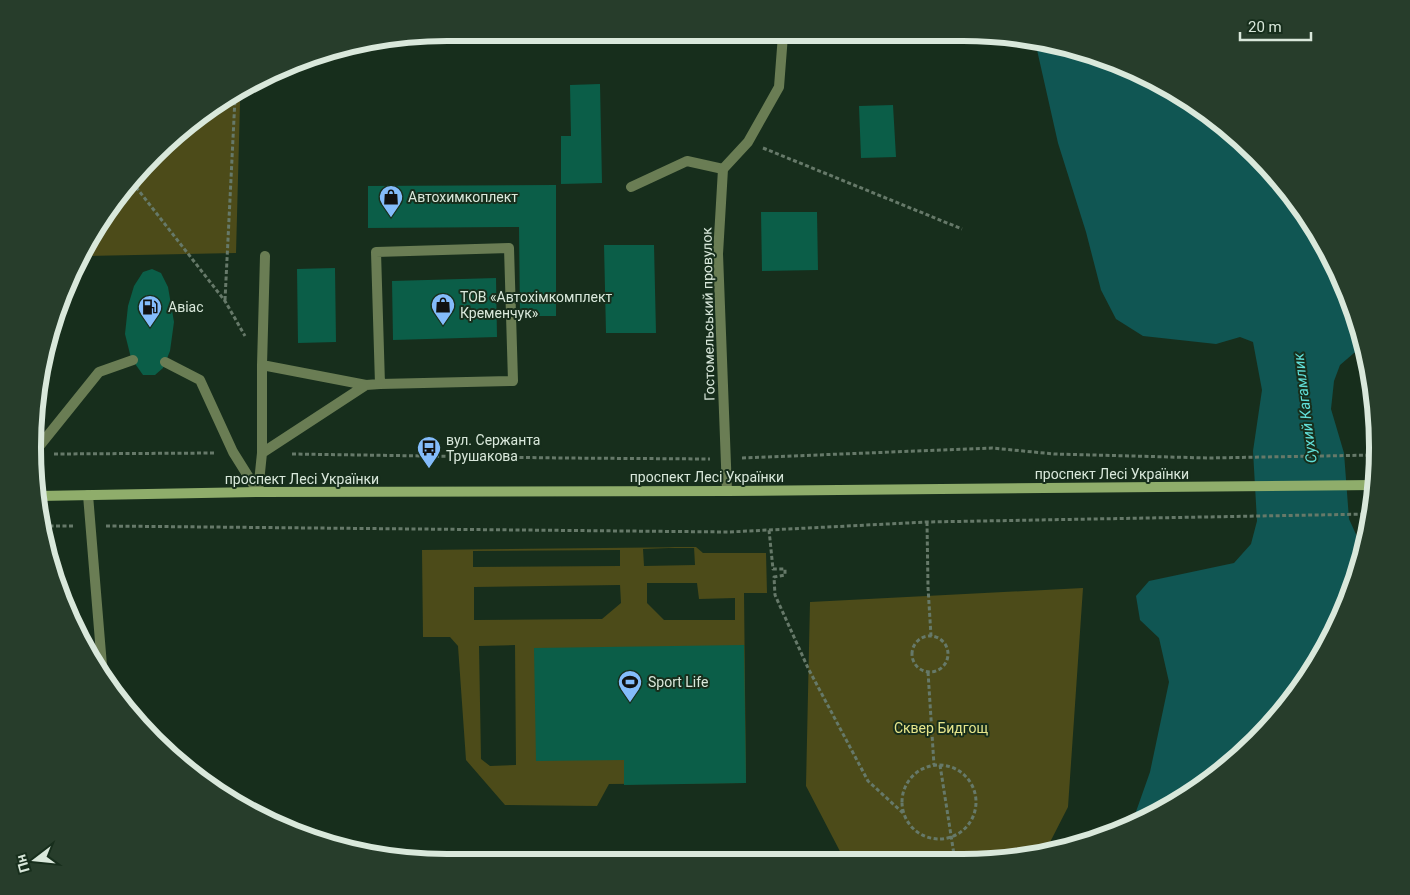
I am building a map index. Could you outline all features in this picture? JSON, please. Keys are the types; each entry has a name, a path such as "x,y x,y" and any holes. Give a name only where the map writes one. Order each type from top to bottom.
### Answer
{"street":[{"path":"631,187 687,161 723,169 748,142 779,87 783,41"},
{"name":"Гостомельський провулок","path":"723,169 718,254 727,491"},
{"path":"262,365 366,385 513,381 510,248 376,252 380,384"},
{"path":"258,492 262,453 265,256"},
{"path":"41,445 99,372 133,360"},
{"path":"166,362 200,380 233,452 258,492"},
{"path":"262,453 366,385"},
{"name":"проспект Лесі Українки","path":"44,496 258,492 727,491 1367,486"},
{"path":"88,495 101,660"}],"path":[{"path":"225,301 235,102"},
{"path":"748,142 962,229"},
{"path":"136,187 225,301 262,365"},
{"path":"292,454 726,459 992,448 1054,454 1208,458 1369,456"},
{"path":"53,454 233,452"},
{"path":"49,526 729,532 927,522 1363,514"},
{"path":"927,522 931,636"},
{"path":"769,530 773,570 785,568 785,576 774,578 775,595 808,668 868,782 903,813 908,823 917,832 927,837 939,839 950,837 962,831 970,822 975,810 975,797 971,784 964,774 953,768 934,765 921,769 911,777 904,788 902,800 903,813"},
{"path":"931,636 942,640 948,650 948,655 947,661 940,669 928,672 918,667 914,662 913,650 920,639 931,636"},
{"path":"928,672 934,765"},
{"path":"940,765 954,854"}],"green space":[{"path":"240,99 240,103 236,253 90,256 125,200 160,160 200,125"},
{"name":"Sport Life","path":"693,547 643,549 644,566 695,565 694,547 703,553 766,553 767,593 744,593 746,783 609,784 597,806 505,805 466,760 458,646 450,637 423,637 422,550","holes":["620,550 620,566 473,567 473,551","647,583 697,583 699,599 735,598 735,620 664,620 647,603","620,585 621,603 602,619 474,620 474,587","515,645 516,765 490,766 481,759 479,646"]},
{"name":"Сквер Бидгощ","path":"1083,588 1068,807 1049,844 989,853 841,854 806,786 810,602"}],"water":[{"name":"Сухий Кагамлик","path":"1037,48 1068,55 1118,72 1166,96 1210,125 1250,160 1285,200 1300,222 1314,244 1338,292 1357,352 1340,365 1334,381 1331,409 1344,453 1349,519 1358,539 1347,578 1327,627 1314,651 1285,695 1250,735 1210,770 1166,799 1135,815 1150,772 1169,682 1159,638 1140,620 1136,596 1149,581 1234,563 1251,544 1257,521 1253,451 1262,390 1253,342 1240,337 1216,344 1143,336 1116,319 1101,290 1086,232 1058,143"}],"building":[{"path":"600,84 602,183 561,184 561,136 571,136 570,85"},
{"path":"893,105 896,157 861,158 859,106"},
{"path":"556,185 556,316 520,316 519,227 368,228 368,186"},
{"path":"761,212 817,212 818,270 762,271"},
{"path":"604,245 654,245 656,333 606,333"},
{"path":"335,268 336,342 298,343 297,269"},
{"name":"Авіас","path":"152,269 161,273 168,287 174,322 170,351 163,368 155,375 143,375 131,358 125,334 128,306 134,286 143,272"},
{"path":"496,278 497,337 393,340 392,281"},
{"path":"744,645 746,783 624,785 624,760 536,761 534,648"}],"place":[{"name":"Автохимкоплект","path":"391,218"},
{"name":"ТОВ «Автохімкомплект Кременчук»","path":"443,326"},
{"name":"Авіас","path":"150,328"},
{"name":"вул. Сержанта Трушакова","path":"429,469"},
{"name":"Sport Life","path":"630,703"}]}
